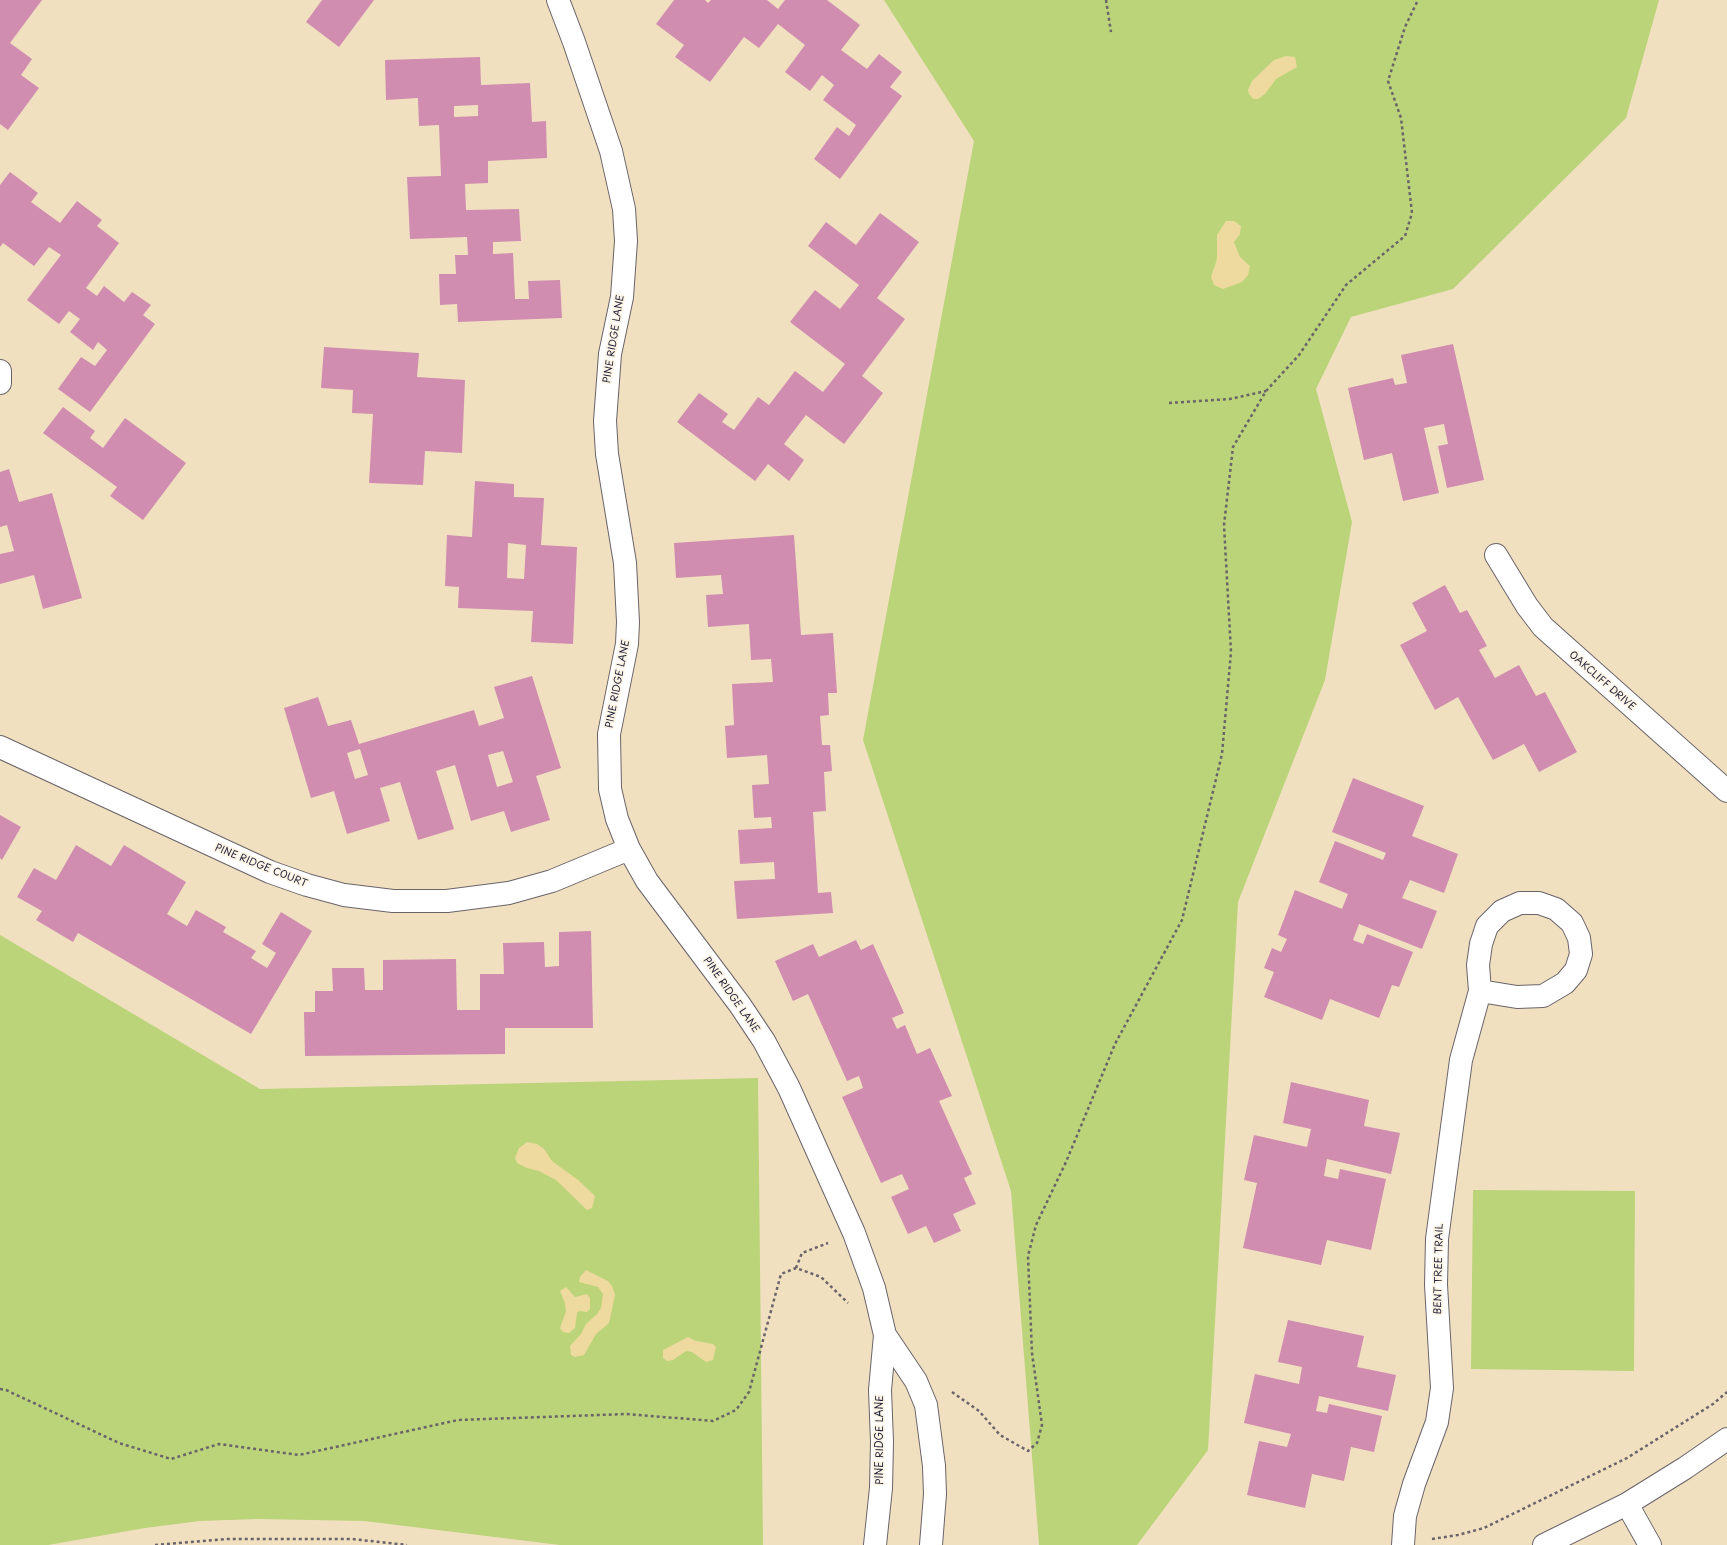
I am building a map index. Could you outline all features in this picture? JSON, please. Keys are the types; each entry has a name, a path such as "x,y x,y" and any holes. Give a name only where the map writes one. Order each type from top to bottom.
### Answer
{"street":[{"name":"PINE RIDGE LANE","path":"558,0 612,151 624,209 626,241 622,297 610,354 605,421 607,454 625,563 628,622 627,644 608,734 610,782 617,819 629,848 647,881 740,1005 764,1041 811,1134 854,1233 874,1288 885,1335 880,1390 882,1442 875,1545"},
{"path":"0,371 0,383"},
{"name":"OAKCLIFF DRIVE","path":"1496,555 1527,606 1543,627 1727,791"},
{"name":"PINE RIDGE COURT","path":"0,747 270,872 307,885 344,895 393,901 447,901 508,893 552,881 629,848"},
{"name":"BENT TREE TRAIL","path":"1403,1545 1405,1516 1414,1484 1438,1422 1442,1388 1436,1285 1437,1239 1461,1060 1480,991 1478,965 1481,944 1487,926 1502,911 1520,903 1539,903 1556,909 1572,923 1579,938 1581,954 1576,970 1565,983 1543,996 1517,997 1480,991"},
{"name":"PINE RIDGE LANE","path":"885,1335 916,1382 926,1405 934,1487 931,1545"},
{"path":"1544,1545 1627,1504 1685,1468 1727,1439"},
{"path":"1627,1504 1650,1545"}],"path":[{"path":"1106,0 1111,32"},
{"path":"949,1390 979,1412 1000,1436 1028,1451 1037,1443 1042,1425 1032,1354 1028,1256 1036,1225 1066,1162 1115,1044 1182,920 1222,754 1231,652 1224,525 1233,447 1266,391 1299,355 1346,285 1405,236 1412,213 1401,118 1388,81 1405,27 1418,0"},
{"path":"1169,403 1230,399 1266,391"},
{"path":"796,1268 802,1253 854,1233"},
{"path":"0,1389 6,1390 119,1443 171,1459 219,1444 299,1455 458,1420 627,1414 713,1421 736,1410 749,1392 781,1274 796,1268 821,1277 844,1299"},
{"path":"1425,1541 1458,1535 1484,1528 1627,1458 1713,1404 1727,1392"},
{"path":"155,1545 228,1539 352,1539 407,1545"}],"green space":[{"path":"884,0 1659,0 1626,118 1453,289 1351,317 1316,389 1352,522 1325,680 1238,902 1208,1450 1137,1545 1039,1545 1011,1191 863,740 974,141"},
{"path":"0,935 260,1089 758,1078 763,1545 560,1545 364,1521 258,1519 200,1521 145,1528 48,1545 0,1545"},
{"path":"1473,1190 1635,1191 1634,1371 1471,1369"}],"sand":[{"path":"1286,56 1295,57 1297,67 1276,79 1265,94 1258,99 1253,99 1248,90 1252,81 1274,60"},
{"path":"1226,221 1234,221 1241,226 1240,234 1234,242 1240,257 1250,266 1248,275 1242,282 1223,289 1214,285 1211,277 1217,259 1217,235"},
{"path":"527,1142 537,1144 544,1149 552,1161 578,1180 595,1196 592,1208 587,1210 556,1180 539,1171 527,1168 517,1163 515,1158 519,1148"},
{"path":"586,1270 608,1281 612,1286 615,1295 609,1323 596,1334 584,1355 575,1357 571,1355 570,1346 581,1334 586,1324 601,1308 603,1294 598,1287 579,1282 580,1277"},
{"path":"566,1287 575,1297 587,1294 590,1298 590,1309 587,1312 579,1311 577,1313 575,1328 569,1333 563,1332 560,1328 566,1311 565,1303 560,1291"},
{"path":"688,1337 696,1341 713,1344 716,1347 713,1360 706,1362 692,1352 686,1351 673,1360 667,1361 663,1358 663,1350"}],"building":[{"path":"0,0 42,0 10,43 32,59 21,75 39,88 8,130 0,124"},
{"path":"322,0 374,0 339,47 306,22"},
{"path":"674,0 705,0 708,3 711,0 767,0 778,9 785,0 827,0 860,25 841,50 867,69 879,54 902,72 890,87 902,96 840,179 814,159 837,127 849,136 856,125 823,100 834,85 822,75 810,91 785,72 805,45 778,24 759,48 744,37 710,82 675,57 684,45 656,24"},
{"path":"480,57 481,85 530,83 532,122 546,121 547,158 488,161 488,183 465,184 466,210 519,209 521,241 493,242 493,254 513,253 515,299 529,299 528,281 560,280 562,318 458,322 457,304 440,305 439,274 456,274 455,255 468,255 467,237 410,239 407,177 441,176 439,125 419,126 418,98 386,100 385,60","holes":["478,105 478,116 454,117 454,106"]},
{"path":"10,172 38,193 31,202 60,223 77,201 102,220 97,226 119,243 86,288 97,296 104,286 124,302 132,292 151,305 143,315 155,324 90,412 58,389 81,357 95,366 107,350 98,342 93,350 70,332 80,319 69,311 59,324 27,300 61,255 49,247 34,266 3,243 0,247 0,185"},
{"path":"880,213 919,242 877,298 905,319 862,376 883,393 844,444 806,415 784,444 804,460 789,481 768,464 755,481 677,422 699,393 728,414 722,422 734,430 758,397 769,405 795,371 823,392 845,364 790,322 815,290 840,309 859,285 808,246 826,222 856,245"},
{"path":"1453,344 1484,480 1447,488 1438,446 1448,444 1444,424 1424,428 1439,493 1403,501 1392,453 1364,460 1348,388 1393,378 1395,385 1407,383 1401,355"},
{"path":"324,347 419,353 417,377 465,380 462,453 425,451 423,485 369,483 373,414 352,413 353,390 321,388"},
{"path":"63,407 95,431 90,438 103,448 125,418 186,463 143,520 110,496 117,487 43,433"},
{"path":"9,469 19,502 52,493 82,598 43,609 34,575 0,584 0,554 14,551 7,525 0,527 0,472"},
{"path":"475,481 514,484 514,497 544,498 541,545 577,547 573,644 531,642 533,611 458,608 459,587 445,586 447,535 472,537","holes":["508,543 526,545 524,579 507,578"]},
{"path":"794,535 801,635 833,633 837,693 828,693 829,715 820,716 822,745 830,745 832,771 824,772 826,811 813,812 818,893 831,892 833,913 737,919 734,881 775,879 774,862 740,864 738,830 772,828 771,817 754,818 752,785 769,784 767,755 727,758 725,726 734,725 732,684 773,682 771,659 751,660 749,624 708,627 706,595 723,594 721,575 676,578 674,543"},
{"path":"1445,585 1460,613 1467,610 1487,646 1479,650 1495,678 1519,665 1536,696 1545,692 1577,752 1539,772 1524,744 1493,760 1458,697 1435,710 1400,645 1427,631 1412,603"},
{"path":"532,676 561,768 536,776 550,820 511,832 504,811 471,821 455,765 436,771 454,829 418,840 400,782 380,788 390,821 347,834 334,791 311,798 284,708 318,697 328,726 351,720 359,744 474,710 479,726 504,718 494,687","holes":["360,749 368,775 355,779 347,753","503,751 513,782 497,787 488,755"]},
{"path":"1353,778 1424,806 1412,836 1458,854 1444,893 1410,880 1402,898 1437,911 1422,949 1359,924 1353,940 1363,944 1367,934 1413,952 1399,987 1392,985 1379,1018 1330,999 1322,1020 1264,997 1274,972 1264,968 1272,948 1281,952 1287,939 1278,935 1295,890 1342,909 1348,894 1319,882 1335,841 1383,860 1386,853 1332,832"},
{"path":"0,815 21,827 2,860 0,858"},
{"path":"76,845 111,866 124,845 186,882 167,914 187,926 196,910 226,927 223,932 256,951 251,958 267,968 276,953 262,944 281,912 312,931 251,1034 78,933 73,942 36,920 42,911 17,897 34,868 56,880"},
{"path":"591,931 593,1028 505,1028 505,1054 305,1056 304,1012 315,1012 315,991 333,991 332,968 364,968 365,990 383,990 383,960 456,959 457,1010 480,1010 480,974 504,974 503,943 544,942 545,967 559,966 559,932"},
{"path":"856,940 861,950 873,944 904,1013 892,1018 897,1029 905,1025 917,1054 930,1048 952,1096 939,1101 972,1174 964,1178 976,1204 953,1214 961,1231 934,1243 926,1226 908,1234 891,1197 909,1189 902,1174 881,1183 842,1097 863,1088 859,1076 847,1081 808,994 793,1001 775,961 813,944 819,957"},
{"path":"1291,1082 1369,1100 1364,1126 1400,1133 1391,1174 1327,1159 1324,1176 1338,1179 1340,1169 1386,1179 1371,1250 1327,1240 1321,1265 1243,1248 1257,1183 1244,1180 1254,1135 1307,1147 1311,1129 1283,1123"},
{"path":"1288,1320 1364,1336 1357,1367 1396,1375 1388,1411 1319,1396 1316,1411 1327,1413 1329,1404 1382,1416 1374,1452 1351,1447 1344,1481 1312,1474 1305,1508 1247,1495 1259,1441 1287,1447 1291,1434 1244,1423 1255,1374 1299,1384 1302,1367 1278,1362"}]}
